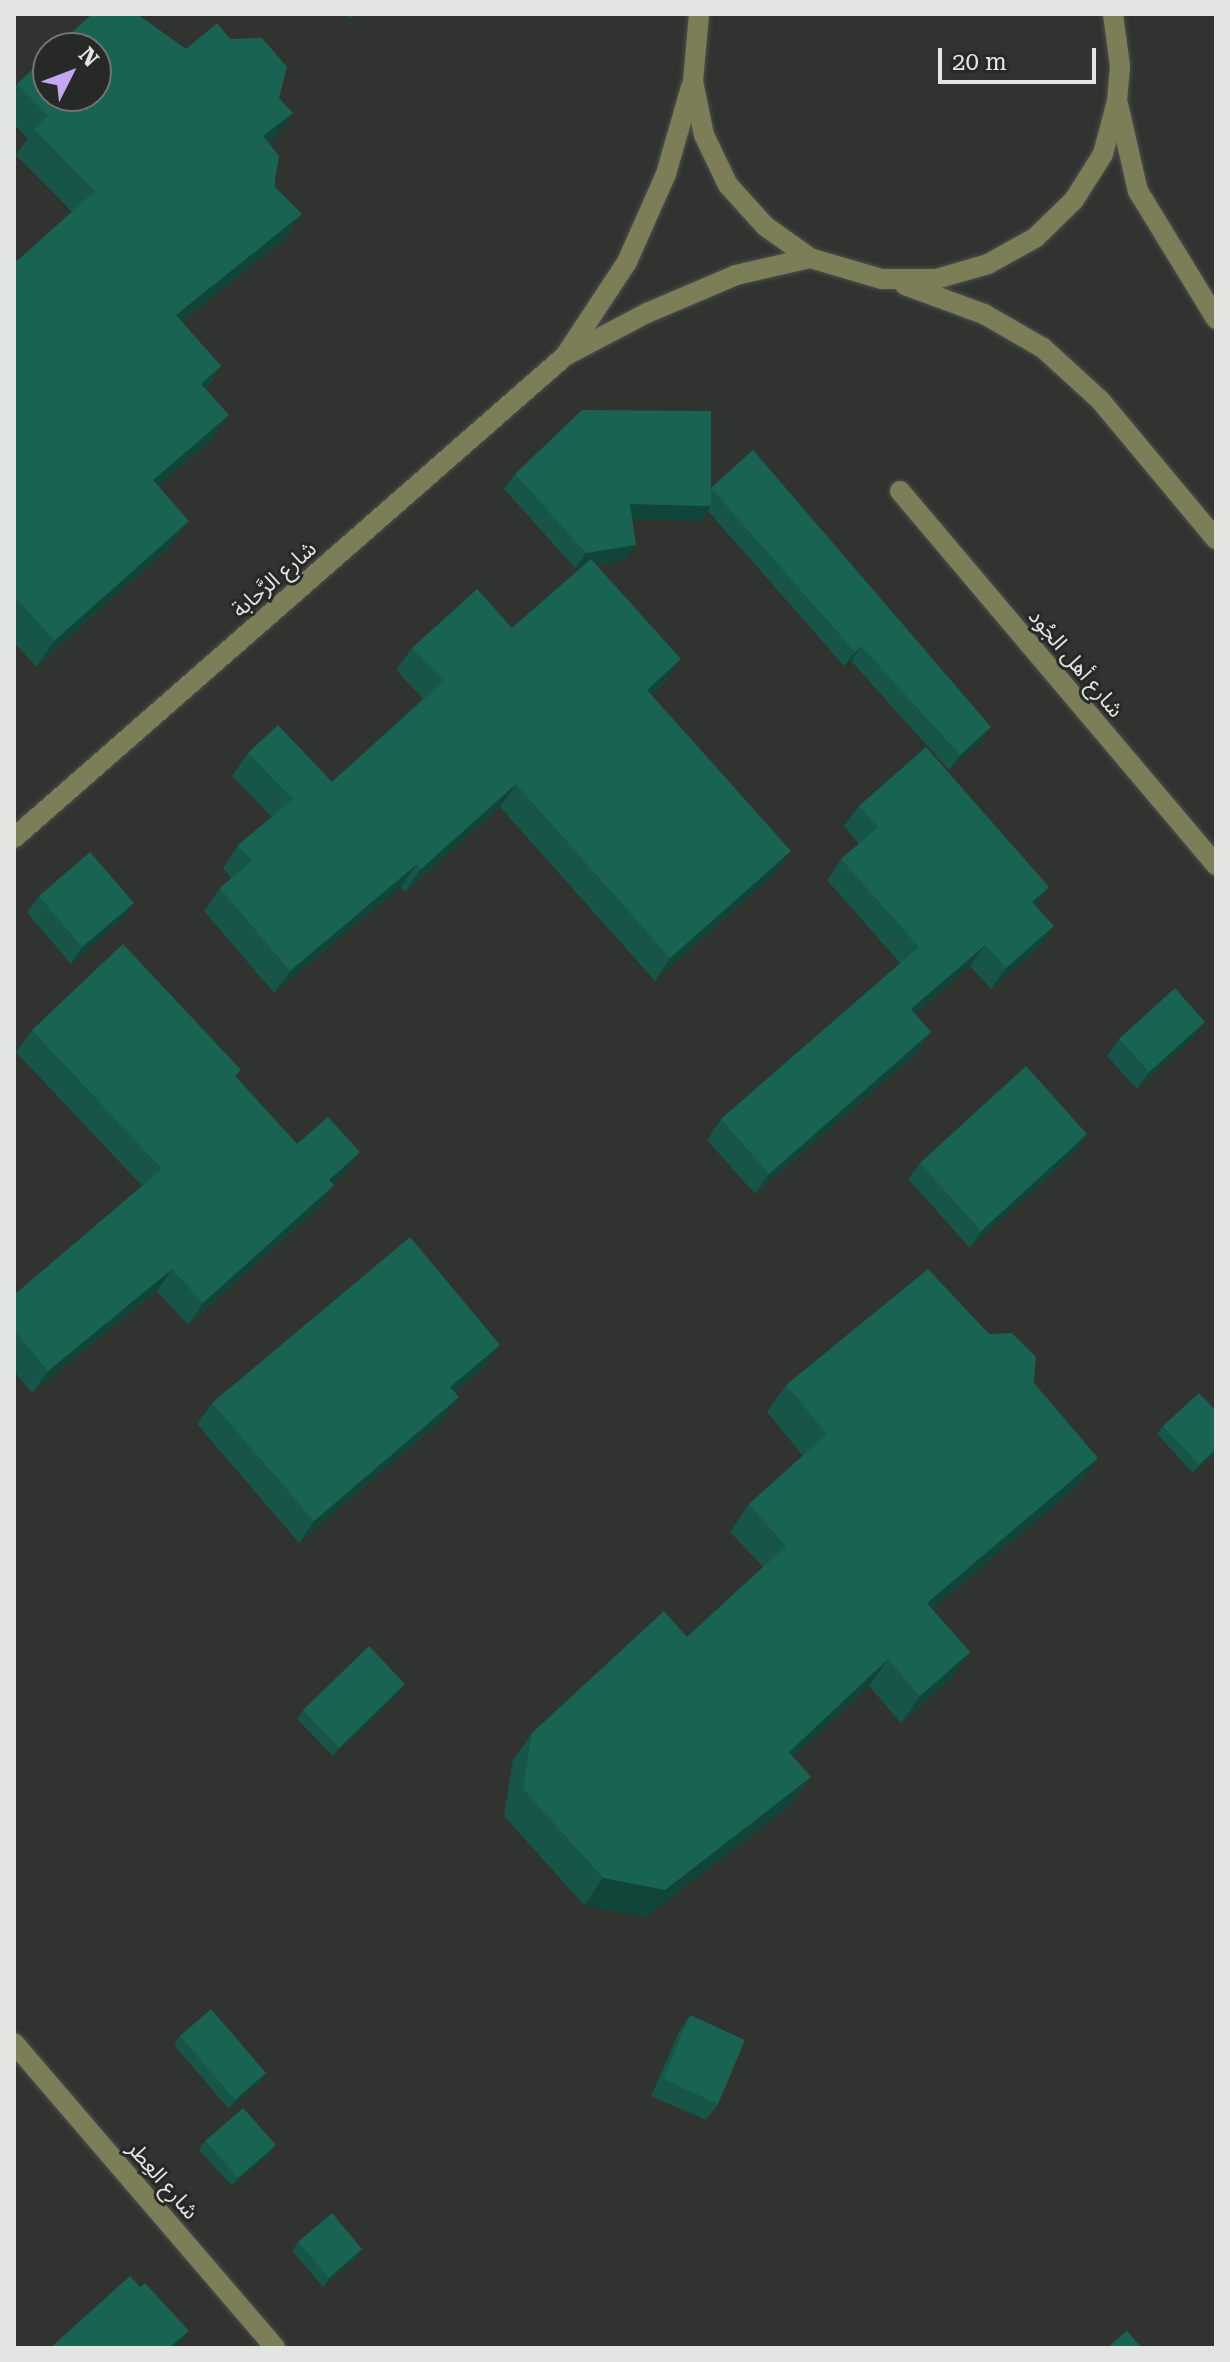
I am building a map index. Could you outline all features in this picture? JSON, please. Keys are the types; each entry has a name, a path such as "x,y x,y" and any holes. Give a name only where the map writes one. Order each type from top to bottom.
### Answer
{"street":[{"path":"699,14 693,81 704,135 728,185 765,226 810,258 984,314 1043,348 1100,400 1216,539"},
{"path":"1115,20 1117,101 1138,191 1216,319"},
{"name":"شارع الرَّحابة","path":"14,838 565,356 627,262 666,174 693,81"},
{"path":"882,279 936,279 988,264 1035,238 1074,200 1103,154 1117,101"},
{"name":"شارع الرَّحابة","path":"565,356 736,275 810,258"},
{"name":"شارع أهل الجُود","path":"900,491 1216,865"},
{"name":"شارع العِطر","path":"14,2043 275,2348"}],"building":[{"path":"92,14 137,14 186,49 217,23 230,39 262,38 287,67 279,98 293,113 263,136 279,156 274,186 302,214 176,315 221,366 201,384 229,415 153,480 189,521 54,641 14,595 14,258 17,261 95,191 34,129 48,115 45,112 112,112 112,32 72,32"},
{"path":"32,70 32,99 17,84"},
{"path":"582,410 711,411 711,506 630,504 636,545 586,553 515,474"},
{"path":"753,450 991,727 960,755 861,646 855,652 711,488"},
{"path":"591,559 681,659 647,690 791,851 670,958 516,784 421,869 417,864 290,971 220,888 252,861 238,845 293,799 248,753 278,725 332,782 444,681 412,648 477,589 512,628"},
{"path":"926,747 1049,887 1032,902 1054,926 1006,968 985,945 911,1009 931,1032 769,1174 721,1119 919,947 841,859 878,827 859,806"},
{"path":"90,852 134,903 82,947 39,896"},
{"path":"123,944 241,1070 235,1076 297,1144 328,1117 360,1152 329,1180 334,1185 203,1303 172,1269 48,1371 14,1330 14,1295 162,1169 32,1030"},
{"path":"1175,988 1205,1022 1149,1072 1119,1039"},
{"path":"1026,1066 1087,1134 981,1231 920,1163"},
{"path":"410,1237 500,1345 450,1387 459,1397 314,1521 212,1403"},
{"path":"928,1269 989,1334 1012,1333 1036,1357 1034,1383 1098,1458 927,1603 970,1652 920,1696 888,1659 789,1752 811,1777 665,1890 603,1878 523,1789 532,1733 664,1611 687,1637 786,1546 749,1504 827,1434 786,1385"},
{"path":"1199,1393 1216,1411 1216,1449 1199,1465 1163,1426"},
{"path":"369,1646 405,1684 339,1748 303,1710"},
{"path":"211,2009 266,2073 235,2100 180,2036"},
{"path":"690,2015 745,2040 718,2104 663,2079"},
{"path":"243,2108 276,2145 238,2178 205,2141"},
{"path":"332,2213 362,2249 329,2278 298,2242"},
{"path":"130,2276 140,2287 145,2283 189,2331 169,2348 50,2348"},
{"path":"1127,2331 1142,2348 1107,2348"}]}
